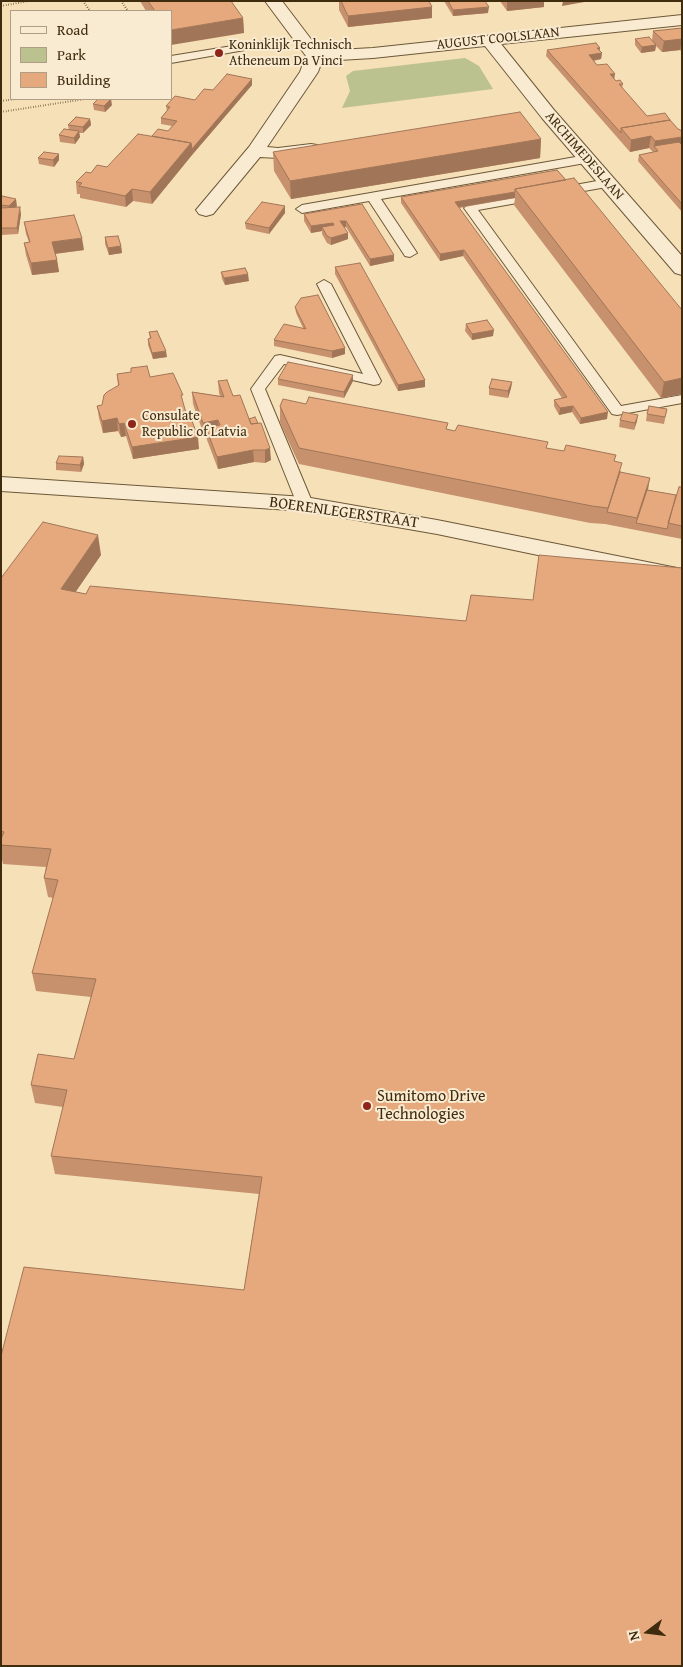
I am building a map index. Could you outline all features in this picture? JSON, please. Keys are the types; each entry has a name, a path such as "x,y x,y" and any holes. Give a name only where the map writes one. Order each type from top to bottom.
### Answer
{"street":[{"path":"206,210 255,152 309,72 315,56 273,1"},
{"name":"AUGUST COOLSLAAN","path":"315,56 373,53 682,20"},
{"name":"ARCHIMEDESLAAN","path":"489,40 548,114 682,269"},
{"path":"528,116 548,114"},
{"path":"255,152 278,153 332,146"},
{"name":"BOERENLEGERSTRAAT","path":"1,484 305,504 437,527 682,577"}],"lane":[{"path":"172,60 269,44"},
{"path":"302,210 587,159"},
{"path":"608,184 470,208 617,411 682,399"},
{"path":"373,197 410,253"},
{"path":"305,504 258,389 280,359 374,381 324,284"}],"path":[{"path":"1,6 30,1"},
{"path":"1,112 79,100"}],"green space":[{"path":"465,58 479,66 493,89 342,108 350,91 346,76 353,71"}],"building":[{"path":"148,1 231,1 243,18 172,30 172,10 154,10"},
{"path":"341,1 429,1 432,7 348,16"},
{"path":"448,1 485,1 489,7 453,10"},
{"path":"682,28 682,39 664,41 653,31"},
{"path":"649,37 656,45 642,47 635,39"},
{"path":"596,43 600,48 597,48 602,53 589,55 597,65 607,64 615,74 610,74 616,81 620,80 623,84 619,84 647,116 665,113 670,120 621,128 621,133 547,50"},
{"path":"227,74 252,79 192,149 191,143 152,136 158,129 168,131 177,121 161,118 170,107 166,106 175,96 195,100 204,89 213,90"},
{"path":"97,100 110,100 104,106 93,104"},
{"path":"520,112 541,139 290,181 273,152"},
{"path":"76,117 90,119 83,127 68,125"},
{"path":"670,120 682,131 682,137 655,141 651,136 631,140 621,128"},
{"path":"64,129 79,131 74,138 59,135"},
{"path":"138,134 191,143 150,192 132,189 125,196 79,186 82,183 76,182 86,172 91,173 97,165 107,167"},
{"path":"679,142 682,145 682,204 639,155 658,151 654,146"},
{"path":"44,152 59,154 53,160 38,158"},
{"path":"557,170 566,180 515,189 515,192 455,202 608,412 581,418 573,406 560,408 554,400 567,397 464,250 440,254 401,197"},
{"path":"574,178 682,310 682,378 664,382 515,189"},
{"path":"2,196 16,199 9,206 1,205"},
{"path":"262,202 285,206 269,228 245,223"},
{"path":"362,204 394,255 370,259 346,221 340,221 348,233 331,238 327,236 322,227 334,225 333,223 311,226 304,214"},
{"path":"20,207 17,228 1,228 1,208"},
{"path":"74,215 82,238 52,242 57,260 31,263 24,243 30,242 24,222"},
{"path":"118,236 121,246 108,248 105,237"},
{"path":"360,263 425,380 398,385 335,267"},
{"path":"245,268 248,274 224,278 221,272"},
{"path":"318,295 345,348 332,351 274,340 284,324 306,329 295,307 301,298"},
{"path":"487,320 494,330 472,334 466,324"},
{"path":"157,331 166,351 152,353 148,339 151,338 149,332"},
{"path":"288,362 353,375 344,392 278,379"},
{"path":"147,366 150,377 173,373 183,395 181,395 186,413 189,413 198,437 132,447 124,423 119,424 117,418 102,421 97,406 102,405 104,395 107,392 119,385 117,374 131,372 131,368"},
{"path":"492,379 512,382 508,391 489,388"},
{"path":"227,380 233,396 240,395 251,424 261,423 270,448 217,457 206,428 220,425 218,420 203,423 192,392 224,397 218,381"},
{"path":"309,397 448,423 446,429 455,431 458,425 548,442 546,448 564,451 566,445 616,455 614,461 622,463 608,508 299,448 280,406 283,399 306,404"},
{"path":"649,406 667,409 665,417 647,414"},
{"path":"623,412 638,415 635,423 620,420"},
{"path":"255,417 258,423 251,424 249,419"},
{"path":"59,456 83,457 80,465 56,463"},
{"path":"620,472 650,478 637,518 607,512"},
{"path":"679,487 682,487 682,526 668,523"},
{"path":"647,490 676,495 667,529 636,523"},
{"name":"Sumitomo Drive Technologies","path":"43,522 98,535 61,589 86,594 90,586 466,621 471,595 533,600 539,555 682,568 682,1666 1,1666 1,1356 24,1267 244,1290 262,1177 51,1156 67,1090 31,1085 38,1054 74,1059 96,979 32,973 58,880 44,878 51,849 1,845 4,832 1,831 1,578"}],"place":[{"name":"Koninklijk Technisch Atheneum Da Vinci","path":"219,53"},
{"name":"Consulate Republic of Latvia","path":"132,424"},
{"name":"Sumitomo Drive Technologies","path":"367,1106"}]}
